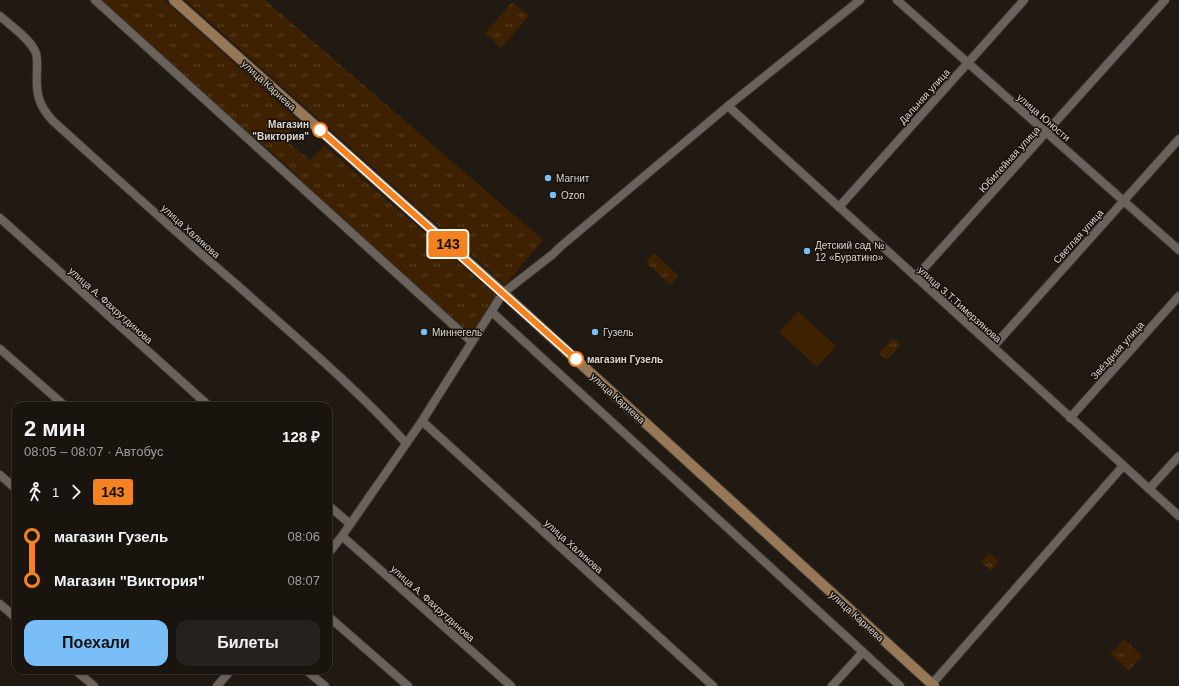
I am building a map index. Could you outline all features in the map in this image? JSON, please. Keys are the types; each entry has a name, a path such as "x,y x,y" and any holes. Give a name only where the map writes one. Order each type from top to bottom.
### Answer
{"main road":[{"name":"улица Кариева","path":"174,0 503,293 933,685"}],"street":[{"path":"95,0 472,342"},
{"path":"332,549 422,421 503,293 554,254 560,247 728,106 860,0"},
{"name":"улица Юности","path":"896,0 1179,250"},
{"name":"Дальняя улица","path":"838,206 1024,0"},
{"name":"Юбилейная улица","path":"916,277 1165,0"},
{"name":"улица Халикова","path":"0,16 31,44 36,52 38,61 37,93 42,108 53,121 342,378 406,442"},
{"name":"улица З.Т.Тимерзянова","path":"728,106 1179,516"},
{"name":"Светлая улица","path":"993,347 1179,139"},
{"name":"улица А. Фахрутдинова","path":"0,218 205,402"},
{"name":"Звёздная улица","path":"1070,418 1179,296"},
{"path":"492,312 900,686"},
{"path":"0,349 60,402"},
{"name":"улица Халикова","path":"422,421 713,686"},
{"path":"1149,489 1179,456"},
{"path":"933,685 1123,466"},
{"path":"0,475 12,486"},
{"path":"332,508 350,524"},
{"name":"улица А. Фахрутдинова","path":"342,536 511,686"},
{"path":"0,604 12,614"},
{"path":"332,620 408,686"},
{"path":"832,686 863,652"},
{"path":"80,674 94,686"},
{"path":"217,686 226,674"},
{"path":"311,674 325,686"}],"green space":[{"path":"99,0 164,0 299,121 284,139 310,160 324,145 496,295 472,335 312,191 283,162 215,104"},
{"path":"185,0 265,0 543,240 505,285"},
{"path":"512,2 529,16 501,48 485,33"},
{"path":"654,253 679,276 670,285 646,262"},
{"path":"798,311 836,346 817,367 779,332"},
{"path":"893,338 901,345 887,360 879,353"},
{"path":"989,552 999,562 991,571 981,562"},
{"path":"1124,639 1142,656 1129,671 1110,654"}],"bus line":[{"name":"143","path":"320,130 576,359"}],"place":[{"name":"Магазин \"Виктория\"","path":"320,130"},
{"name":"Магнит","path":"548,178"},
{"name":"Ozon","path":"553,195"},
{"name":"Детский сад № 12 «Буратино»","path":"807,251"},
{"name":"Миннегель","path":"424,332"},
{"name":"Гузель","path":"595,332"},
{"name":"магазин Гузель","path":"576,359"}]}
